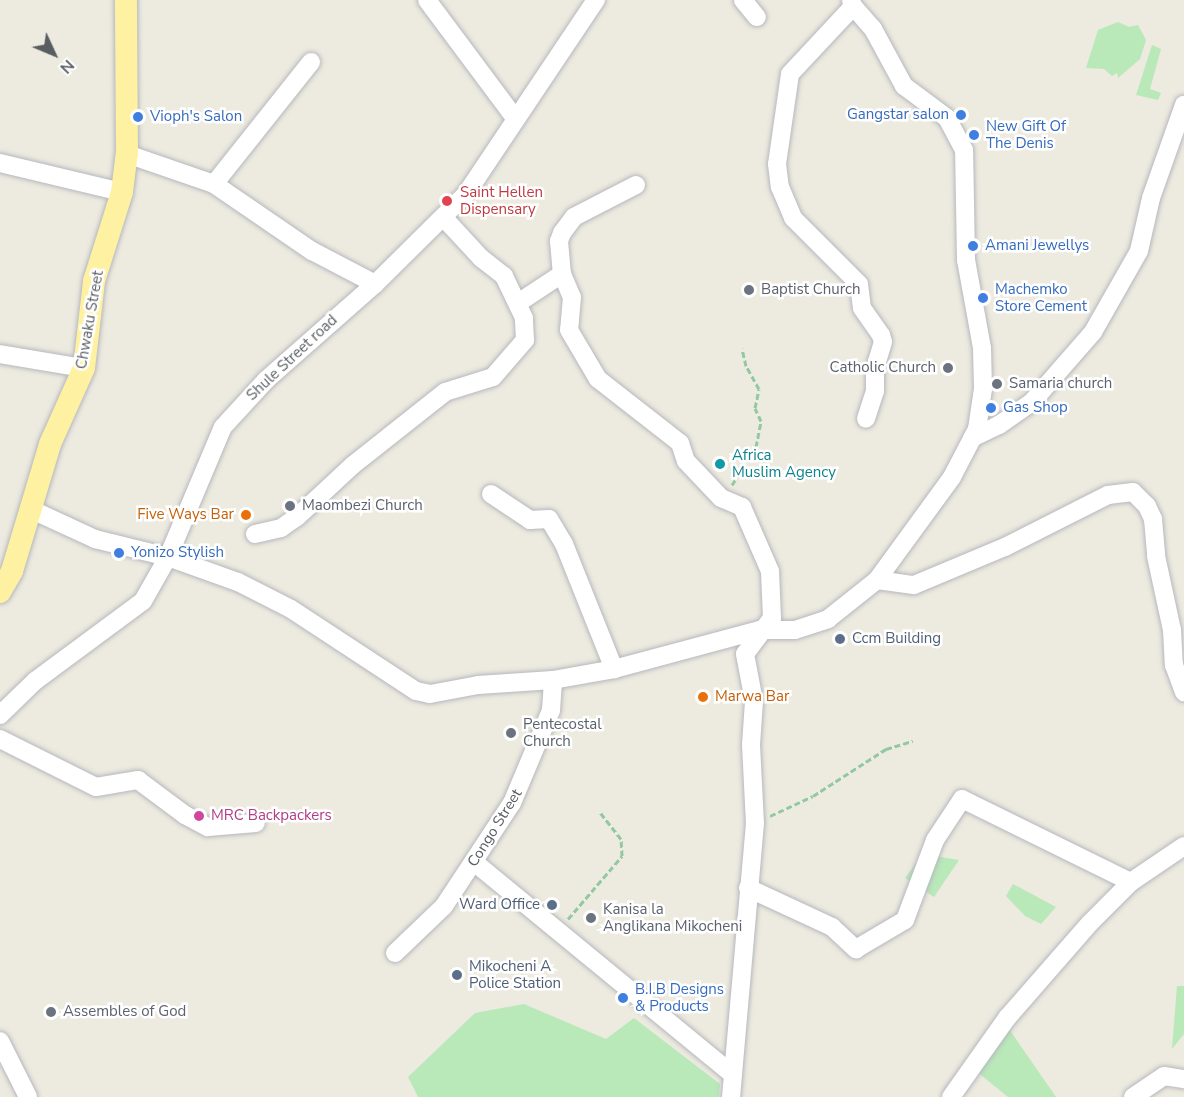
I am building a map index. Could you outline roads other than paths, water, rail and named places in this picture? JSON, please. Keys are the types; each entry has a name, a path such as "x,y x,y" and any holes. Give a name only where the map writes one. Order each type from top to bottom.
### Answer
{"main road":[{"name":"Chwaku Street","path":"0,592 12,571 50,444 84,368 94,281 122,192 127,154 126,0"}],"street":[{"name":"Shule Street road","path":"0,715 35,681 130,613 154,585 223,427 312,336 375,284 444,218 493,159 515,118 596,0"},
{"path":"743,0 757,17"},
{"path":"434,3 515,118"},
{"path":"30,509 95,539 168,557 238,582 291,609 416,691 430,694 478,685 554,680 614,669 760,630 795,630 828,619 877,580 952,477 972,438 980,414 984,368 966,260 964,150 947,118 904,87 873,29 852,3 790,74 777,164 780,187 793,218 859,284 862,308 881,335 883,342 875,368 875,391 866,419"},
{"path":"214,184 311,62"},
{"path":"972,438 999,425 1032,402 1092,332 1139,251 1151,198 1184,105"},
{"path":"127,154 214,184 312,251 375,284"},
{"path":"0,163 122,192"},
{"path":"636,185 574,217 559,241 562,274 572,297 570,330 598,379 680,443 686,461 721,498 742,507 770,571 772,618 760,630 745,654 754,701 751,745 755,823 731,1097"},
{"path":"255,534 281,528 297,517 353,465 445,392 477,385 505,367 525,340 527,328 518,303 504,276 481,258 444,218"},
{"path":"518,303 562,274"},
{"path":"0,354 84,368"},
{"path":"877,580 914,585 1005,547 1108,495 1133,492 1147,506 1153,519 1156,556 1172,630 1174,665 1184,692"},
{"path":"491,494 530,520 549,519 564,544 614,669"},
{"name":"Congo Street","path":"395,952 444,906 474,862 528,773 551,710 554,680"},
{"path":"0,738 96,787 138,780 184,815 208,827 256,823"},
{"path":"748,888 832,927 856,949 905,920 935,840 962,799 1131,882"},
{"path":"951,1097 1007,1018 1131,882 1184,846"},
{"path":"474,862 733,1075"},
{"path":"0,1041 28,1097"},
{"path":"1133,1097 1164,1076 1184,1078"}],"place":[{"name":"Gangstar salon","path":"961,115"},
{"name":"Vioph's Salon","path":"138,117"},
{"name":"New Gift Of The Denis","path":"974,135"},
{"name":"Saint Hellen Dispensary","path":"447,201"},
{"name":"Amani Jewellys","path":"973,246"},
{"name":"Baptist Church","path":"749,290"},
{"name":"Machemko Store Cement","path":"983,298"},
{"name":"Catholic Church","path":"948,368"},
{"name":"Samaria church","path":"997,384"},
{"name":"Gas Shop","path":"991,408"},
{"name":"Africa Muslim Agency","path":"720,464"},
{"name":"Maombezi Church","path":"290,506"},
{"name":"Five Ways Bar","path":"246,515"},
{"name":"Yonizo Stylish","path":"119,553"},
{"name":"Ccm Building","path":"840,639"},
{"name":"Marwa Bar","path":"703,697"},
{"name":"Pentecostal Church","path":"511,733"},
{"name":"MRC Backpackers","path":"199,816"},
{"name":"Ward Office","path":"552,905"},
{"name":"Kanisa la Anglikana Mikocheni","path":"591,918"},
{"name":"Mikocheni A Police Station","path":"457,975"},
{"name":"B.I.B Designs & Products","path":"623,998"},
{"name":"Assembles of God","path":"51,1012"}]}
